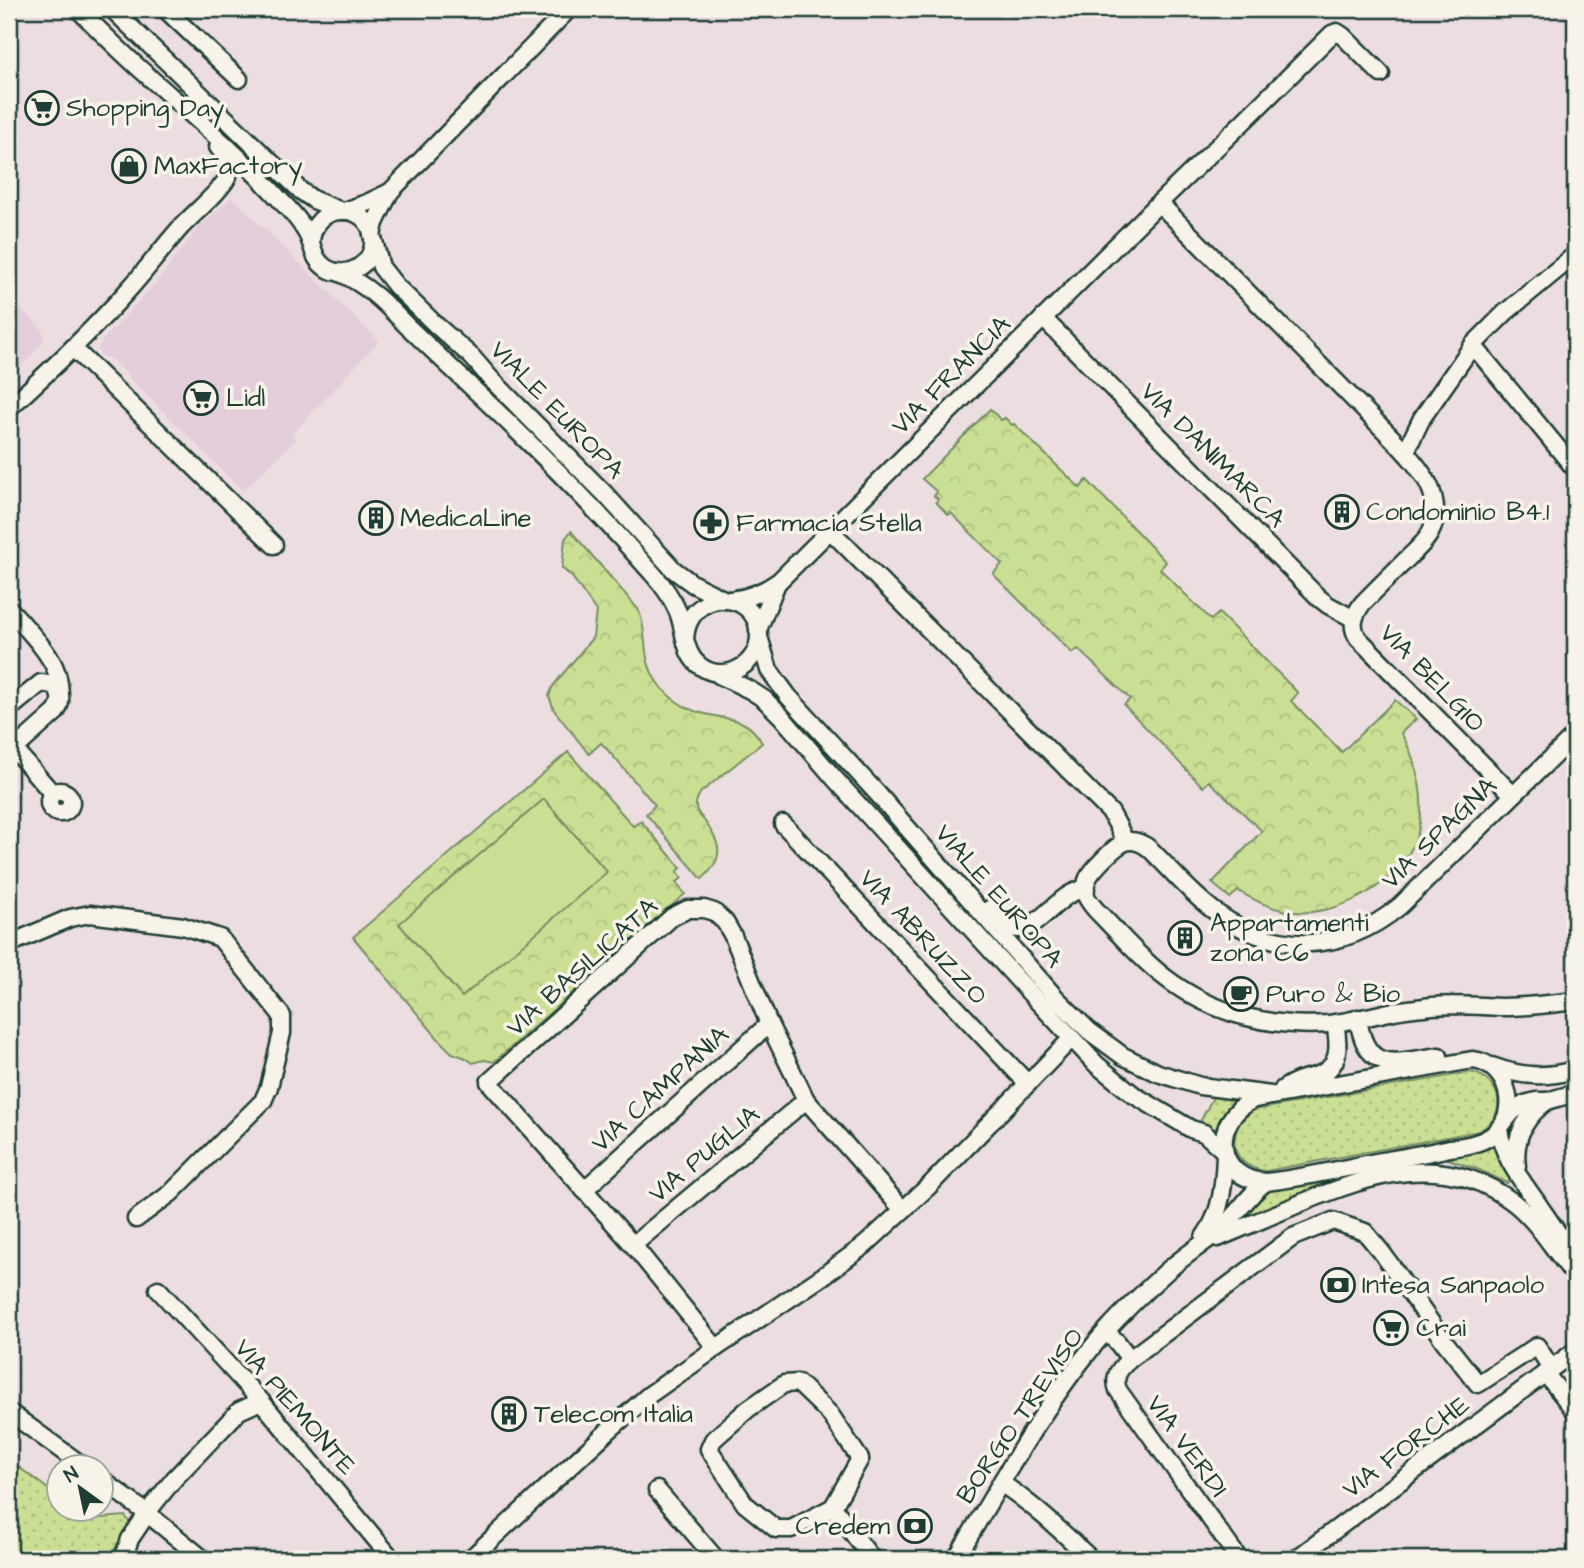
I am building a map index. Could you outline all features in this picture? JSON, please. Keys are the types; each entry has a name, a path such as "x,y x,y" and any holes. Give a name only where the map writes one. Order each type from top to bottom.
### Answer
{"street":[{"name":"VIALE EUROPA","path":"78,9 264,182 305,230 319,262 368,288 379,297 592,506 662,584 678,611 687,651 694,661 703,668 736,681 764,699 781,716 1091,1059 1134,1095 1192,1129 1204,1133 1242,1174 1256,1181 1266,1182"},
{"name":"VIALE EUROPA","path":"112,9 301,191 314,200 355,213 362,218 373,236 384,272 392,282 472,357 605,494 674,570 693,584 740,604 748,611 755,620 764,657 773,677 808,720 876,792 1055,997 1089,1031 1106,1045 1158,1073 1211,1088 1274,1095"},
{"path":"165,9 239,79"},
{"path":"340,272 353,271 365,263 372,251 375,223 390,192 569,9"},
{"name":"VIA FRANCIA","path":"728,600 752,596 779,581 1158,203 1332,34 1337,32 1343,36 1381,74"},
{"path":"9,408 125,295 181,227 223,184 229,169 225,155 137,66"},
{"path":"223,184 236,180 253,183 293,215"},
{"path":"311,243 314,229 320,219 390,192"},
{"path":"1158,203 1398,444 1408,447 1422,418 1474,345 1506,312 1575,255"},
{"name":"VIA DANIMARCA","path":"1043,318 1319,598 1354,619"},
{"path":"1474,345 1575,469"},
{"path":"73,348 274,545"},
{"name":"VIA BELGIO","path":"1398,444 1422,473 1431,489 1435,514 1431,531 1421,545 1362,604 1355,614 1354,630 1358,638 1513,795"},
{"path":"830,530 1111,813 1125,842 1090,875 1086,895 1095,909 1150,965 1185,991 1247,1018 1279,1024 1335,1023 1434,1006 1538,1006 1575,1001"},
{"name":"VIA FRANCIA","path":"758,632 779,581"},
{"path":"685,639 686,626 696,611 706,603 728,600"},
{"path":"9,609 48,654 58,677 60,704 56,712 12,752 53,794"},
{"path":"714,672 730,673 746,665 756,652 758,632"},
{"path":"32,689 41,671 38,642"},
{"path":"9,709 41,683 55,686 60,694"},
{"name":"VIA SPAGNA","path":"1125,842 1146,846 1207,905 1256,935 1304,943 1349,936 1373,926 1409,898 1575,735"},
{"path":"901,822 921,835 948,859 1010,927 1028,928 1069,893 1086,889"},
{"name":"VIA ABRUZZO","path":"783,824 1028,1084"},
{"name":"VIA BASILICATA","path":"584,1190 489,1082 672,917 688,909 704,909 715,912 725,922 769,1024"},
{"path":"9,944 70,918 90,914 183,926 220,938 282,1016 282,1033 263,1101 172,1193 136,1219"},
{"path":"1358,1018 1365,1046 1376,1058 1384,1061 1452,1054 1483,1061 1516,1073 1539,1076 1575,1070"},
{"path":"1274,1095 1293,1083 1324,1072 1333,1063 1338,1049 1335,1023"},
{"path":"769,1024 806,1100 903,1210"},
{"name":"VIA CAMPANIA","path":"584,1190 769,1024"},
{"path":"470,1559 640,1403 865,1245 1072,1039"},
{"path":"1274,1095 1472,1060"},
{"path":"1492,1066 1502,1078 1508,1093 1507,1112 1501,1126 1501,1141 1506,1153 1520,1179 1575,1258"},
{"path":"1211,1088 1258,1086 1303,1079"},
{"path":"1266,1182 1477,1142 1490,1136 1509,1114 1525,1104 1575,1093"},
{"name":"BORGO TREVISO","path":"1193,1249 1209,1230 1219,1208 1223,1189 1223,1144 1227,1123 1242,1106 1254,1099 1274,1095"},
{"name":"VIA PUGLIA","path":"633,1245 806,1100"},
{"path":"1520,1179 1516,1154 1520,1133 1533,1113 1547,1101"},
{"path":"1192,1129 1214,1158 1223,1189"},
{"path":"1405,1157 1446,1163 1491,1180 1531,1210 1561,1238"},
{"path":"1193,1249 1354,1182 1381,1175 1421,1171 1475,1181 1511,1201 1538,1227 1575,1275"},
{"name":"BORGO TREVISO","path":"956,1559 1062,1388 1106,1332 1193,1249 1224,1227 1254,1191 1266,1182"},
{"path":"584,1190 633,1245 716,1348"},
{"path":"1106,1332 1130,1359 1293,1237 1333,1221 1365,1232 1478,1384 1537,1346 1548,1371 1575,1411"},
{"name":"VIA PIEMONTE","path":"158,1289 261,1401 392,1559"},
{"name":"VIA FORCHE","path":"1296,1559 1575,1351"},
{"name":"VIA VERDI","path":"1130,1359 1117,1373 1118,1390 1239,1559"},
{"path":"798,1383 830,1414 860,1459 833,1507 791,1529 776,1529 745,1504 709,1449 713,1440 748,1409 784,1384 798,1383"},
{"path":"123,1559 130,1539 174,1479 239,1411 261,1401"},
{"path":"9,1412 64,1452"},
{"path":"1001,1483 1050,1520 1091,1559"},
{"path":"116,1490 203,1559"},
{"path":"657,1490 716,1559"},
{"path":"833,1507 872,1559"}],"shaded area":[{"path":"232,197 379,341 292,434 296,440 243,491 111,359 100,355 98,349 101,342 156,283 199,227"},
{"path":"15,303 42,329 44,339 9,379 9,306"}],"green space":[{"path":"990,409 1001,420 1005,418 1014,424 1080,488 1087,480 1166,562 1160,569 1211,620 1219,613 1298,693 1291,701 1342,752 1395,700 1416,719 1401,733 1412,757 1419,783 1420,823 1409,853 1382,883 1345,904 1306,912 1274,908 1238,891 1230,898 1212,883 1262,831 1209,781 1203,787 1124,705 1130,699 1078,649 1072,653 993,574 1002,564 951,513 948,515 936,502 938,499 934,496 937,492 922,479"},
{"path":"571,531 638,609 648,663 661,687 688,708 743,723 750,727 762,743 700,793 697,799 697,810 714,835 718,850 715,864 702,879 646,814 655,805 606,748 601,743 589,754 554,710 549,696 553,686 593,637 596,611 572,577 562,568 565,539"},
{"path":"568,752 633,826 641,821 681,868 677,872 682,878 676,883 685,894 494,1062 484,1060 473,1063 452,1053 441,1042 353,937"},
{"path":"544,799 607,872 462,997 399,924"},
{"path":"1472,1072 1490,1083 1498,1099 1494,1117 1479,1131 1266,1171 1244,1163 1235,1147 1238,1127 1254,1110"},
{"path":"1213,1097 1239,1097 1222,1115 1215,1139 1199,1124"},
{"path":"1493,1144 1510,1175 1511,1179 1507,1183 1442,1157 1479,1150"},
{"path":"1405,1165 1428,1168 1231,1224 1264,1191"},
{"path":"9,1460 46,1487 46,1522 116,1522 116,1517 125,1516 130,1523 109,1559 9,1559"}],"place":[{"name":"Shopping Day","path":"42,108"},
{"name":"MaxFactory","path":"129,166"},
{"name":"Lidl","path":"201,398"},
{"name":"Condominio B4.1","path":"1342,512"},
{"name":"MedicaLine","path":"376,518"},
{"name":"Farmacia Stella","path":"711,523"},
{"name":"Appartamenti zona C6","path":"1185,938"},
{"name":"Puro & Bio","path":"1241,994"},
{"name":"Intesa Sanpaolo","path":"1338,1285"},
{"name":"Crai","path":"1391,1328"},
{"name":"Telecom Italia","path":"509,1414"},
{"name":"Credem","path":"915,1526"}]}
